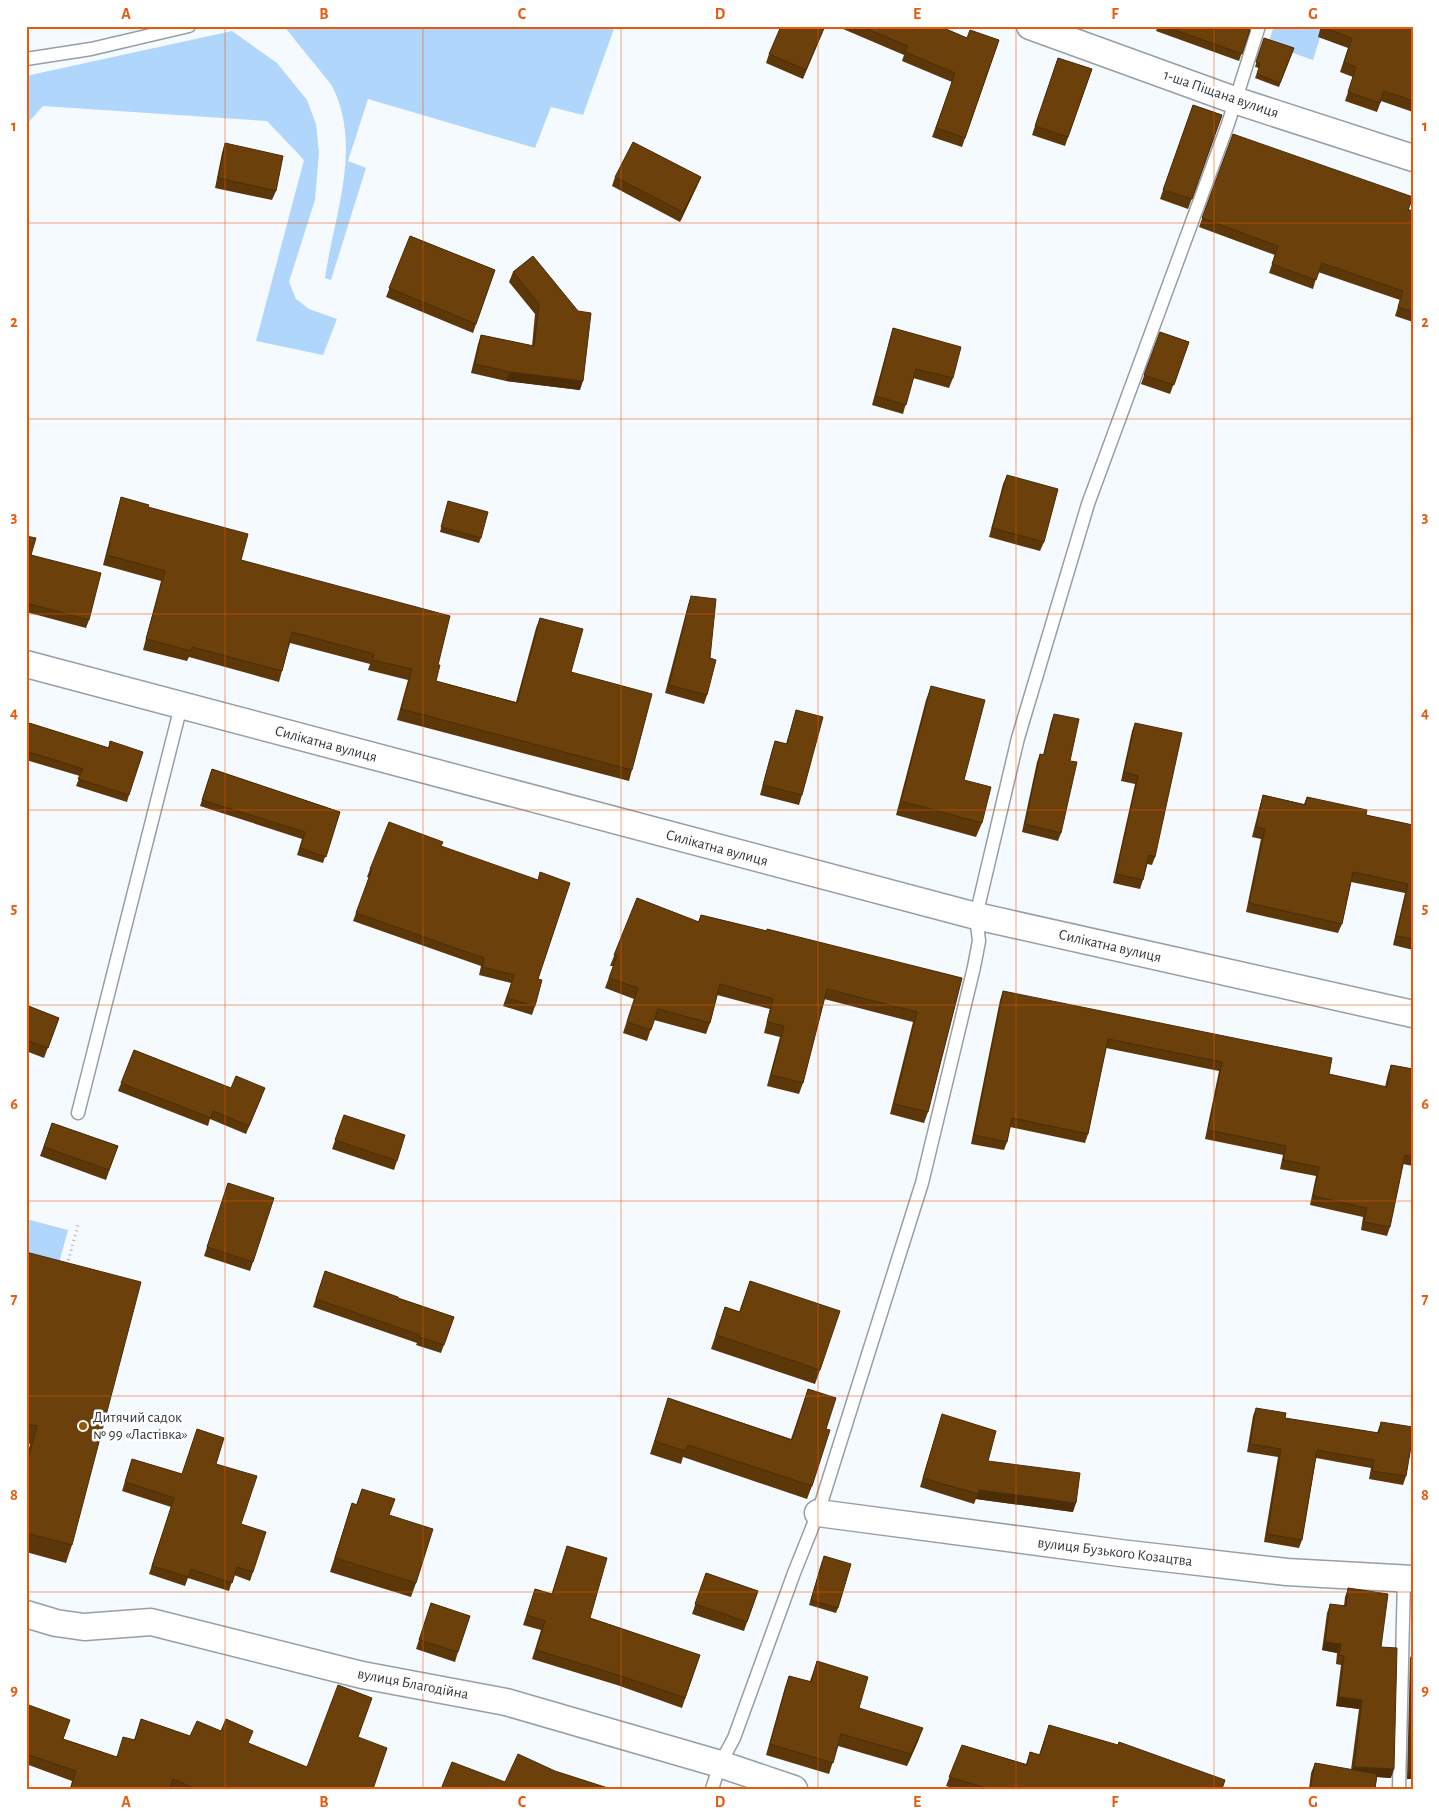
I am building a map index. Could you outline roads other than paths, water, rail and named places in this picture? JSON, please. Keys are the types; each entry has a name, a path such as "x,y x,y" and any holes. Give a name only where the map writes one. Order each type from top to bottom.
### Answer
{"street":[{"name":"1-ша Піщана вулиця","path":"1030,26 1234,100 1413,158"},
{"name":"Силікатна вулиця","path":"26,664 976,916 1413,1014"},
{"name":"вулиця Бузького Козацтва","path":"818,1513 1120,1553 1287,1572 1408,1578"},
{"name":"вулиця Благодійна","path":"26,1614 56,1624 84,1627 151,1622 362,1675 506,1702 716,1777 794,1789"}],"lane":[{"path":"26,59 91,49 189,26"},
{"path":"716,1777 734,1738 818,1513 922,1183 974,967 979,941 976,916 1018,738 1088,504 1228,124 1234,100 1259,26"},
{"path":"78,1112 181,706"},
{"path":"1399,1789 1408,1578"}],"place":[{"name":"Дитячий садок № 99 «Ластівка»","path":"83,1426"}]}
